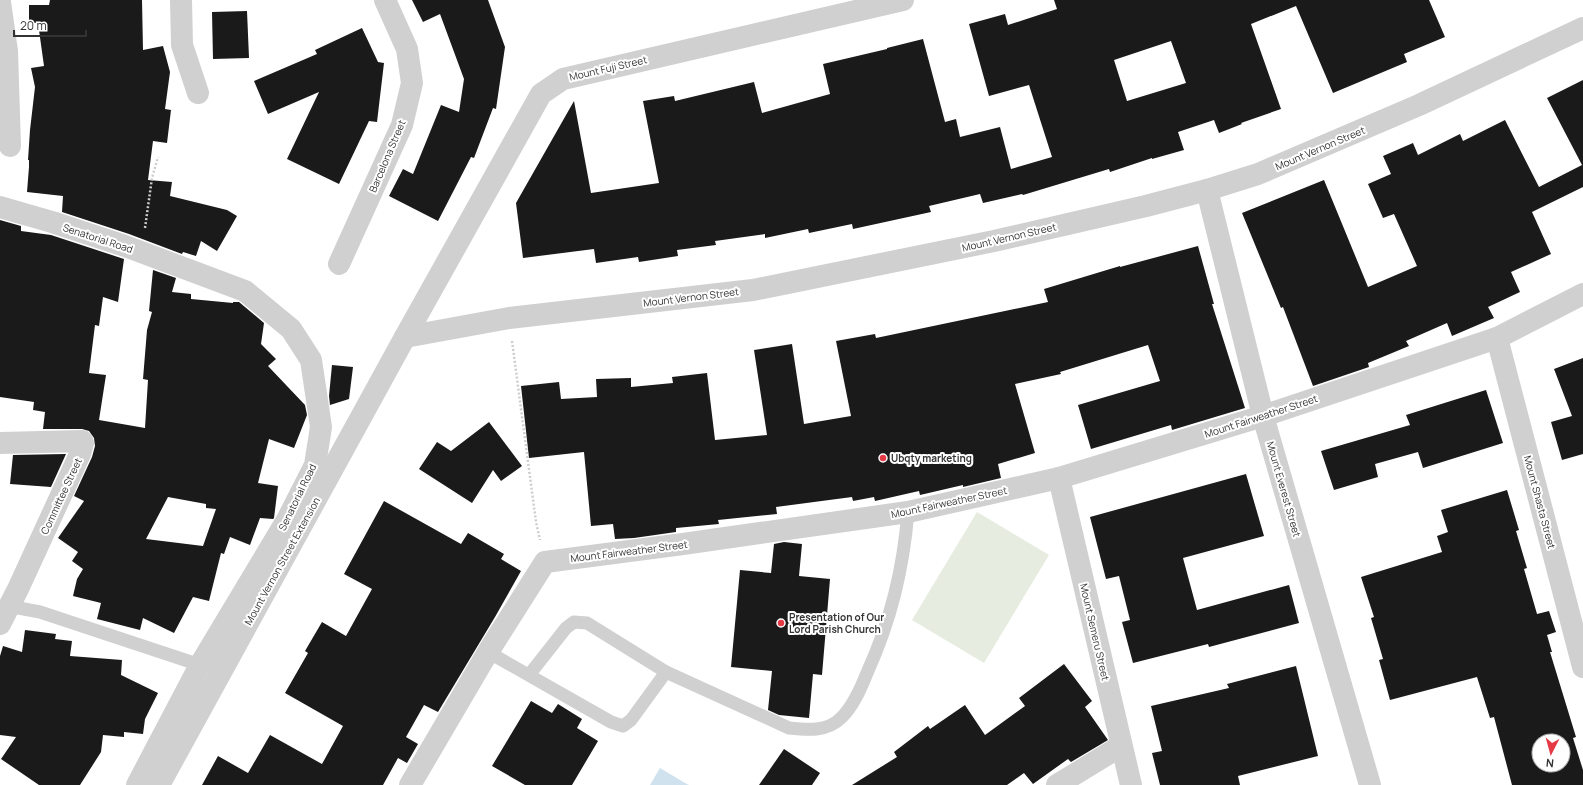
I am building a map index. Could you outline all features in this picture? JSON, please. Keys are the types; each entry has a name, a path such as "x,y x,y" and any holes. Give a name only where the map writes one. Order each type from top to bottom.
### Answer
{"street":[{"path":"181,0 182,45 198,93"},
{"name":"Barcelona Street","path":"339,264 402,125 412,83 407,49 385,0"},
{"name":"Mount Fuji Street","path":"405,337 542,94 563,79 903,0"},
{"path":"0,2 7,51 10,146"},
{"name":"Mount Vernon Street","path":"405,337 509,318 752,290 994,242 1208,190 1258,174 1419,105 1583,28"},
{"name":"Mount Everest Street","path":"1208,190 1263,416 1370,785"},
{"name":"Senatorial Road","path":"0,207 52,222 141,252 245,291 292,329 311,360 321,427 315,465 287,520 200,665 137,785"},
{"name":"Mount Fairweather Street","path":"545,562 908,512 1059,478 1263,416 1497,338 1583,294"},
{"name":"Mount Vernon Street Extension","path":"159,785 405,337"},
{"name":"Mount Shasta Street","path":"1497,338 1583,667"},
{"name":"Committee Street","path":"0,442 82,441 83,443 80,454 18,589 3,613"},
{"name":"Mount Semeru Street","path":"1059,478 1131,785"},
{"path":"410,785 488,652 545,562"},
{"path":"1057,785 1121,746"}],"lane":[{"path":"529,675 566,628 574,622 587,623 666,672 789,728 810,730 827,727 841,718 858,694 886,627 894,602 904,550 908,512"},
{"path":"3,613 40,612 200,665"},
{"path":"488,652 611,722 623,726 631,720 666,672"}],"path":[{"path":"141,252 152,178 158,157"},
{"path":"509,318 536,522 545,562"}],"shaded area":[{"path":"977,512 1049,555 984,663 912,620"}],"water":[{"path":"660,768 685,783 689,785 650,785"}],"building":[{"path":"50,0 142,0 143,50 163,46 170,72 165,109 171,110 167,143 153,141 148,180 172,182 170,196 227,210 237,216 217,251 201,241 196,256 183,252 182,254 129,234 62,212 63,196 27,192 30,130 35,87 31,68 44,66 38,23 29,23 29,5 49,5"},
{"path":"412,0 488,0 505,47 496,109 493,108 474,158 471,157 438,221 389,196 403,169 413,174 441,105 459,112 464,79 440,14 423,22"},
{"path":"1054,0 1429,0 1445,37 1404,54 1407,62 1333,93 1296,6 1251,24 1281,109 1241,123 1242,124 1219,133 1214,120 1178,132 1184,150 1152,158 1110,172 1109,169 1023,195 983,203 980,194 929,206 931,212 853,229 852,224 809,233 808,229 765,238 765,234 715,241 716,245 677,250 678,256 639,262 638,257 596,263 594,249 523,258 516,203 574,101 591,193 659,183 643,101 674,96 675,101 754,82 762,113 830,94 823,64 923,39 945,122 956,119 960,137 1000,127 1011,169 1052,157 1029,85 989,96 969,24 1005,14 1008,25 1057,9","holes":["1171,41 1186,83 1127,101 1114,60"]},
{"path":"247,11 249,58 213,59 212,12"},
{"path":"362,28 378,62 384,63 377,122 369,121 339,184 287,159 319,92 268,114 254,81 317,54 315,50"},
{"path":"1583,80 1583,187 1532,212 1551,254 1511,272 1520,292 1488,307 1494,318 1452,336 1447,323 1406,341 1409,346 1368,363 1369,367 1313,386 1283,307 1281,308 1242,213 1324,180 1368,287 1417,266 1394,214 1383,218 1368,184 1391,174 1383,156 1413,143 1418,155 1460,134 1463,141 1505,120 1539,187 1582,165 1547,98"},
{"path":"0,220 21,226 21,231 51,235 124,259 118,302 103,297 99,326 95,325 89,373 106,375 99,420 145,428 148,380 143,379 147,330 152,312 149,311 153,270 176,278 172,292 191,294 191,299 233,303 239,302 264,323 261,344 276,359 268,366 305,405 307,415 294,448 269,439 258,483 278,486 274,518 260,518 250,545 230,537 224,554 221,553 209,601 193,597 174,633 143,618 140,630 97,619 101,603 73,596 77,579 83,569 72,561 78,552 58,538 84,501 74,496 92,457 95,446 94,438 89,431 82,429 43,429 45,412 33,410 34,402 0,397","holes":["168,497 206,504 206,508 216,509 203,546 146,539"]},
{"path":"1198,246 1214,304 1212,304 1245,408 1172,430 1171,425 1091,449 1078,405 1160,381 1148,345 1060,372 1061,374 1015,384 1035,453 998,464 1001,478 920,495 919,491 875,501 874,497 853,501 852,497 776,507 777,514 718,520 719,524 676,528 676,532 634,538 615,539 613,524 591,526 584,452 529,458 521,386 559,382 561,399 597,397 596,379 631,378 631,387 673,383 672,377 707,373 715,440 767,435 754,350 792,344 804,424 851,416 836,341 875,334 876,338 1048,302 1044,289 1120,266"},
{"path":"1583,358 1583,454 1562,460 1551,422 1572,416 1554,369"},
{"path":"332,365 353,367 349,399 330,405 329,396"},
{"path":"1486,390 1503,443 1423,468 1418,452 1375,464 1378,477 1334,490 1321,451 1410,425 1406,415"},
{"path":"489,422 522,466 501,481 493,470 472,503 419,469 437,442 451,451"},
{"path":"66,454 51,487 10,484 13,455"},
{"path":"1246,474 1264,536 1183,558 1197,610 1289,585 1299,623 1209,647 1208,644 1133,663 1122,622 1130,620 1119,576 1106,579 1090,517"},
{"path":"1507,490 1519,530 1516,531 1527,568 1524,569 1537,614 1549,611 1556,632 1547,635 1552,652 1550,652 1576,737 1573,738 1583,770 1583,785 1512,785 1494,717 1490,718 1477,677 1390,700 1379,660 1383,659 1371,618 1374,617 1361,577 1442,552 1437,536 1448,532 1441,510"},
{"path":"384,501 461,544 468,533 504,554 501,559 521,571 438,712 424,705 406,737 418,744 407,763 398,758 383,785 202,785 218,756 248,773 270,735 322,764 343,726 285,693 308,653 305,651 322,622 346,636 372,589 344,574"},
{"name":"Presentation of Our Lord Parish Church","path":"784,542 802,544 799,576 830,579 822,675 813,674 809,718 779,715 768,710 772,671 731,667 740,570 771,573 774,544"},
{"path":"25,630 56,634 55,639 72,641 70,656 122,660 121,675 158,693 145,719 143,734 124,732 124,737 103,735 101,752 80,785 39,785 1,759 16,737 0,735 0,656 3,646 22,652"},
{"path":"1064,664 1092,701 1085,707 1108,740 1071,762 1068,759 1033,784 1024,773 1007,785 852,785 897,757 894,752 928,726 930,729 965,705 985,735 1025,706 1019,698"},
{"path":"1296,666 1318,756 1238,776 1240,785 1160,785 1152,753 1162,751 1151,706 1229,688 1227,684"},
{"path":"531,701 552,713 558,704 582,719 577,728 598,741 572,785 525,785 492,766"},
{"path":"784,749 820,773 812,785 759,785"}],"place":[{"name":"Ubqty marketing","path":"883,458"},
{"name":"Presentation of Our Lord Parish Church","path":"781,623"}]}
